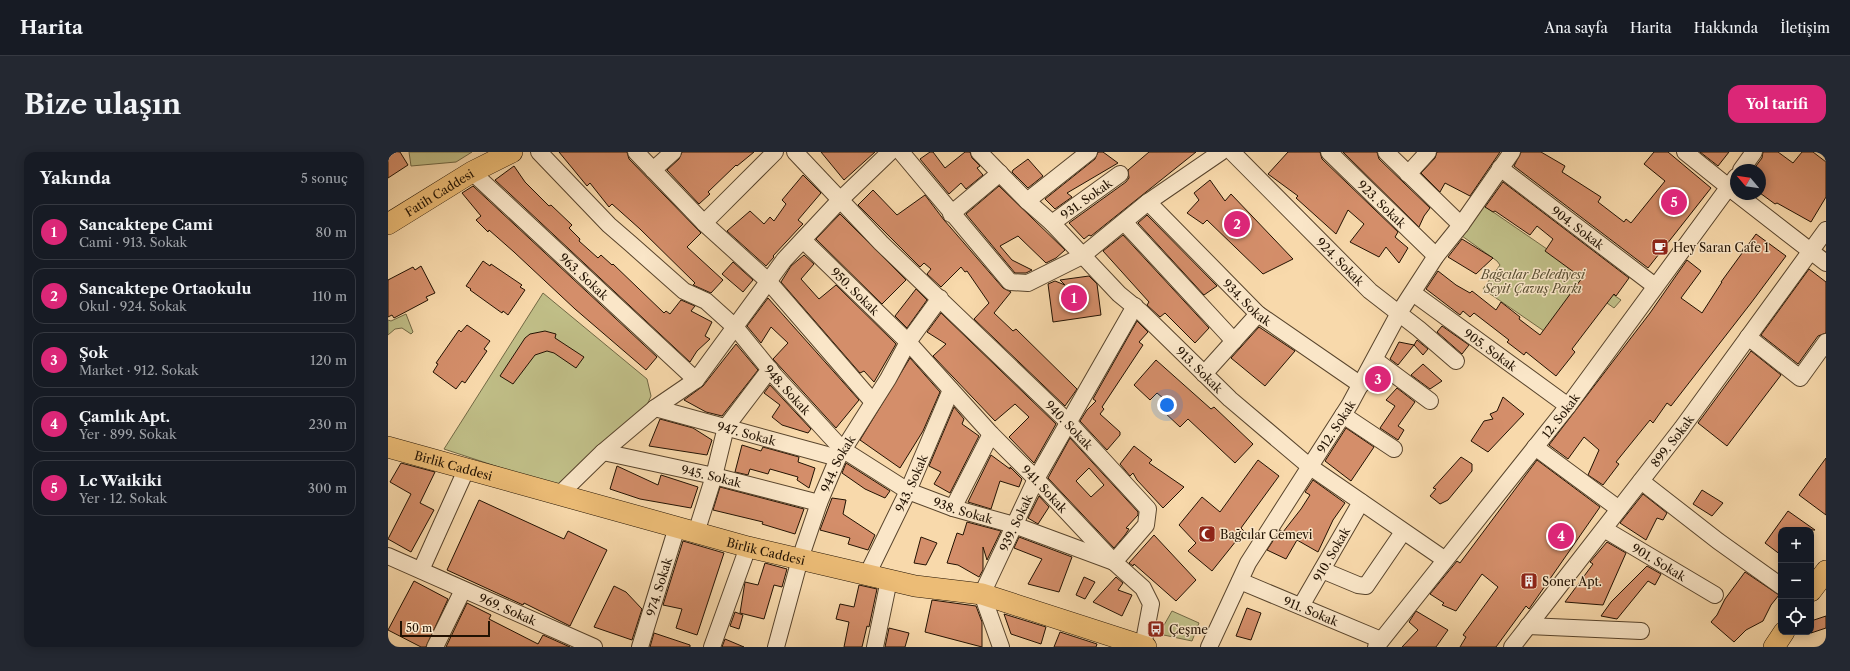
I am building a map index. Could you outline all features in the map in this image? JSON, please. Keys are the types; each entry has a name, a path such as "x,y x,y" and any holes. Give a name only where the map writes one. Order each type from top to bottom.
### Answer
{"main road":[{"name":"Fatih Caddesi","path":"388,224 472,172 512,152"},
{"name":"Birlik Caddesi","path":"388,447 466,470 748,547 915,586 982,594 1144,647"},
{"path":"1814,587 1826,571"},
{"path":"1774,647 1782,635"}],"street":[{"name":"948. Sokak","path":"539,152 620,234 684,291 706,301 736,328 840,454"},
{"path":"636,152 704,223 768,282 873,402"},
{"path":"653,170 673,152"},
{"path":"704,223 775,152"},
{"path":"559,495 603,452 655,408 696,380 736,328 768,282 803,240 840,200 890,152"},
{"path":"901,152 951,214 1010,282 1028,283 1082,256 1148,202 1221,152"},
{"name":"913. Sokak","path":"979,152 1027,201 1052,223 1120,294 1135,306 1228,398 1309,466 1444,559"},
{"path":"1027,201 1089,152"},
{"name":"924. Sokak","path":"1232,152 1370,291 1399,313 1456,361"},
{"name":"923. Sokak","path":"1329,152 1436,256"},
{"path":"1386,152 1461,225"},
{"path":"1408,174 1428,152"},
{"name":"912. Sokak","path":"1209,647 1248,564 1309,466 1343,415 1375,360 1399,313 1414,293 1436,256 1461,225 1512,152"},
{"path":"1685,152 1730,185"},
{"path":"1745,164 1754,152"},
{"name":"940. Sokak","path":"800,154 840,200 881,243 940,298 1069,424 1148,509 1146,525 1114,562"},
{"name":"904. Sokak","path":"1500,168 1655,286"},
{"name":"963. Sokak","path":"472,172 696,380"},
{"path":"951,214 1000,173"},
{"name":"931. Sokak","path":"1052,223 1120,174"},
{"name":"12. Sokak","path":"1379,643 1444,559 1568,406 1655,286 1730,193"},
{"path":"1748,200 1826,263"},
{"name":"934. Sokak","path":"1148,202 1258,314 1361,385"},
{"path":"1124,222 1234,341"},
{"name":"899. Sokak","path":"1512,647 1620,509 1826,230"},
{"name":"950. Sokak","path":"803,240 908,342"},
{"name":"905. Sokak","path":"1414,293 1568,406"},
{"name":"944. Sokak","path":"776,647 800,559 819,503 840,454 888,379 908,342 940,298"},
{"name":"939. Sokak","path":"982,594 1036,479 1069,424 1135,306"},
{"path":"1204,374 1258,314"},
{"path":"1748,337 1800,378 1826,342"},
{"name":"941. Sokak","path":"908,342 991,434 1036,479 1114,562 1143,588 1151,604 1144,647"},
{"path":"1375,360 1430,401"},
{"path":"726,427 770,369"},
{"name":"943. Sokak","path":"867,575 908,491 951,390"},
{"name":"947. Sokak","path":"655,408 726,427 840,454"},
{"path":"1343,415 1394,450"},
{"name":"974. Sokak","path":"640,647 687,530 714,476 726,427"},
{"path":"953,508 991,434"},
{"path":"1535,447 1620,509"},
{"name":"945. Sokak","path":"603,452 714,476 819,503"},
{"name":"938. Sokak","path":"840,454 908,491 953,508 1014,525 1114,562"},
{"path":"421,570 466,470"},
{"path":"1641,481 1718,541 1778,584"},
{"name":"910. Sokak","path":"1301,606 1361,502"},
{"name":"901. Sokak","path":"1604,529 1715,595"},
{"path":"1322,570 1358,585 1366,586 1403,532"},
{"path":"712,647 748,547"},
{"name":"969. Sokak","path":"388,556 586,645"},
{"path":"875,647 889,580"},
{"name":"911. Sokak","path":"1240,581 1301,606 1379,643"},
{"path":"435,647 463,590"},
{"path":"982,594 1001,647"},
{"path":"1528,626 1641,632"}],"green space":[{"path":"409,152 472,152 456,162 411,166"},
{"name":"Bağcılar Belediyesi Seyit Çavuş Parkı","path":"1483,205 1621,300 1614,308 1579,283 1544,331 1483,289 1500,265 1497,261 1462,236"},
{"path":"543,293 647,379 651,396 647,405 559,487 444,449"},
{"path":"406,314 413,332 411,334 402,328 395,329 388,335 388,320 391,321"},
{"path":"1172,611 1199,623 1192,641 1159,634"}],"building":[{"path":"388,152 400,152 408,165 388,178"},
{"path":"559,152 627,152 629,159 701,233 687,247 723,280 711,293 693,285 695,283 640,229 612,204 609,207 590,183 587,186"},
{"path":"682,152 754,152 737,166 736,165 708,192 710,194 699,204 667,170 679,159"},
{"path":"821,152 875,152 844,180"},
{"path":"930,152 933,152 945,168 965,152 970,152 972,158 980,166 977,168 983,175 966,189 961,183 949,194 920,159"},
{"path":"1098,152 1103,152 1118,163 1067,193 1072,197 1055,209 1045,199 1095,159"},
{"path":"1149,152 1196,152 1091,236 1089,235 1084,239 1069,223 1126,182 1129,178 1128,170"},
{"path":"1288,152 1320,152 1322,159 1398,232 1395,237 1408,248 1399,263 1386,247 1379,257 1350,242 1364,224 1348,210 1336,234 1296,198 1298,196 1268,174"},
{"path":"1343,152 1377,152 1379,159 1430,208 1419,227"},
{"path":"1437,152 1500,152 1470,196 1445,183 1440,192 1421,173 1435,158"},
{"path":"1521,152 1541,152 1565,166 1562,172 1601,197 1598,202 1624,222 1626,219 1631,223 1665,181 1644,164 1654,152 1668,152 1711,188 1648,268 1514,166"},
{"path":"1700,152 1729,152 1718,166"},
{"path":"1763,152 1778,152 1793,163 1802,152 1813,152 1826,162 1826,197 1811,222 1777,203 1775,204 1766,197 1766,164 1758,164 1762,158"},
{"path":"1028,159 1043,176 1028,188 1012,172"},
{"path":"514,166 525,182 549,206 551,205 572,225 569,228 580,239 579,241 598,258 601,255 612,265 613,264 664,313 666,311 670,314 681,300 695,306 691,311 712,322 705,336 710,339 697,351 690,362 495,180"},
{"path":"803,175 821,193 798,220 803,224 773,256 774,257 766,266 727,231 750,211 764,224 770,217 774,221 786,204 782,200"},
{"path":"1210,180 1225,201 1231,194 1293,259 1263,274 1207,220 1203,224 1187,213 1199,200 1194,193"},
{"path":"1503,182 1629,278 1616,296 1614,294 1572,349 1575,352 1556,376 1526,352 1524,355 1507,342 1509,340 1474,313 1470,317 1463,311 1460,315 1426,289 1438,271 1456,285 1470,293 1472,291 1496,310 1501,302 1520,317 1519,319 1540,335 1582,278 1545,251 1553,239 1537,226 1530,235 1495,211 1493,212 1485,207"},
{"path":"473,186 657,357 646,370 575,309 514,252 489,230 488,232 476,220 481,216 462,193"},
{"path":"999,186 1065,250 1056,258 1046,263 1018,236 1000,246 1012,260 1032,270 1026,273 1015,273 966,214"},
{"path":"873,190 897,215 925,195 944,220 1003,288 1011,292 994,313 1013,331 1016,329 1077,389 1065,406 974,319 989,303 967,271 965,272 961,267 941,287 927,274 931,269 924,263 920,267 858,205"},
{"path":"840,214 906,280 882,304 816,239"},
{"path":"1147,215 1217,286 1204,295 1138,223"},
{"path":"1756,234 1786,256 1671,406 1667,403 1653,423 1650,420 1616,462 1619,464 1603,485 1588,475 1599,450 1584,437 1568,459 1549,445 1650,313 1687,260 1701,271 1681,298 1702,313 1721,282"},
{"path":"1123,235 1209,328 1195,343 1165,313 1160,317 1147,305 1149,302 1103,251"},
{"path":"1462,239 1493,258 1476,274 1448,257"},
{"path":"804,255 814,264 801,279 819,299 836,285 896,344 874,382 864,371 860,373 781,282 791,266"},
{"path":"483,261 490,266 491,264 522,285 520,287 525,290 508,315 503,311 502,313 466,286"},
{"path":"733,262 753,280 743,292 722,274"},
{"path":"421,266 435,293 426,297 428,300 394,318 392,315 388,317 388,280 413,267 415,270"},
{"path":"1809,269 1826,282 1826,333 1818,336 1798,364 1761,335"},
{"path":"1089,276 1097,284 1101,315 1053,322 1048,284 1055,281 1065,285 1060,280"},
{"path":"916,289 927,300 907,328 895,316"},
{"path":"768,298 859,400 836,428 773,359 788,343 771,327 761,343 747,326"},
{"path":"941,313 1056,424 1034,463 1009,437 1029,417 1015,404 995,421 933,356 946,344 927,332"},
{"path":"1137,321 1148,332 1139,342 1143,345 1102,407 1104,409 1100,414 1120,432 1120,435 1107,450 1080,421 1087,410 1096,401 1093,399"},
{"path":"467,325 490,341 484,349 487,351 465,383 462,381 456,389 433,372 438,364 436,363 459,330 461,332"},
{"path":"1442,326 1469,345 1462,354 1437,332"},
{"path":"1259,327 1295,351 1265,386 1231,358"},
{"path":"545,331 556,334 555,338 584,357 576,368 554,353 547,351 535,355 513,384 500,376 525,338 530,334"},
{"path":"1417,340 1428,349 1423,355 1414,345"},
{"path":"1399,342 1414,345 1398,365 1390,359"},
{"path":"736,344 758,370 722,416 706,412 684,400 703,386"},
{"path":"1751,351 1781,375 1727,446 1698,423"},
{"path":"910,358 940,392 923,431 900,468 860,440"},
{"path":"1156,360 1211,409 1214,407 1253,444 1235,463 1188,419 1180,427 1163,411 1169,403 1157,393 1150,400 1134,385"},
{"path":"1423,364 1442,381 1430,389 1411,375"},
{"path":"1377,374 1386,380 1378,391 1371,385"},
{"path":"770,385 811,429 808,433 782,425 772,417 780,405 764,393"},
{"path":"1397,388 1415,402 1398,426 1404,430 1398,440 1380,428 1395,406 1386,400"},
{"path":"1503,397 1524,414 1488,452 1471,441 1484,421 1493,419 1490,414 1497,411"},
{"path":"954,407 964,419 962,424 979,436 950,493 934,484 941,472 929,466"},
{"path":"660,419 693,428 712,440 707,455 649,446"},
{"path":"1346,428 1374,447 1351,481 1325,461"},
{"path":"1070,438 1138,512 1138,515 1126,528 1129,529 1114,548 1048,478","holes":["1089,468 1104,485 1091,497 1076,481"]},
{"path":"742,445 761,451 763,447 799,457 798,462 815,468 809,488 797,480 798,477 770,469 768,474 750,469 748,475 735,472"},
{"path":"1134,446 1152,460 1149,463 1184,487 1163,508 1137,480 1133,473 1130,476 1120,464"},
{"path":"991,455 1010,469 1010,467 1022,479 1019,487 1000,481 991,509 968,502"},
{"path":"1461,457 1472,464 1472,471 1448,500 1440,504 1430,496 1436,489 1433,488"},
{"path":"1826,458 1826,515 1799,495"},
{"path":"1258,460 1279,476 1241,528 1244,531 1212,571 1188,551 1196,543 1179,525 1202,497 1220,512"},
{"path":"1537,460 1600,507 1529,609 1526,606 1496,647 1460,647 1466,637 1463,635 1498,587 1482,574 1456,611 1442,605 1444,603 1430,594 1457,561 1460,563"},
{"path":"401,463 435,472 420,503 434,510 411,552 388,539 411,494 390,482"},
{"path":"846,463 890,491 885,498 865,489 842,473"},
{"path":"617,466 658,485 661,475 698,487 691,508 640,499 610,489"},
{"path":"1313,480 1345,503 1333,520 1318,552 1297,540 1286,559 1267,550 1280,530 1283,532 1301,509 1310,495 1305,492"},
{"path":"720,487 804,509 795,534 762,524 763,522 713,510"},
{"path":"1702,490 1723,503 1712,516 1693,504"},
{"path":"1643,494 1667,513 1663,520 1657,518 1646,540 1620,523"},
{"path":"1039,496 1049,507 1038,524 1028,518"},
{"path":"832,498 846,500 843,514 875,535 868,550 848,544 850,538 820,530"},
{"path":"479,500 564,539 568,531 607,550 570,626 524,603 523,605 447,570"},
{"path":"1788,511 1811,527 1778,527 1778,553 1765,543"},
{"path":"967,522 1001,531 987,560 983,547 983,570 979,577 958,565 947,563 957,533 963,535"},
{"path":"1154,535 1196,580 1176,601 1134,564 1133,566 1129,563"},
{"path":"921,537 937,543 926,565 914,563"},
{"path":"1019,537 1072,557 1059,592 1028,584 1042,559 1014,548"},
{"path":"683,541 724,553 697,635 676,628 682,609 663,605"},
{"path":"1607,542 1626,553 1603,605 1565,602 1593,564 1590,562"},
{"path":"765,563 787,569 782,587 774,585 764,619 740,613 745,582 758,585"},
{"path":"1647,566 1661,574 1655,585 1648,581 1617,619 1601,616 1611,602"},
{"path":"1745,572 1778,594 1763,621 1746,630 1734,642 1711,622 1717,615 1725,599"},
{"path":"1084,577 1095,582 1085,599 1076,595"},
{"path":"1116,577 1123,583 1118,590 1132,595 1122,616 1093,602"},
{"path":"414,581 448,599 426,647 421,647 388,630"},
{"path":"859,585 877,589 869,627 867,626 862,647 844,647 849,622 836,619 840,604 854,607"},
{"path":"614,586 626,592 642,609 632,640 594,627"},
{"path":"932,600 976,606 982,622 982,647 925,632"},
{"path":"467,603 491,615 489,619 538,644 543,635 570,647 446,647"},
{"path":"1247,608 1261,613 1251,640 1236,636"},
{"path":"1416,611 1448,630 1436,647 1402,647 1418,630 1409,622"},
{"path":"735,612 743,615 739,629 730,626"},
{"path":"1004,614 1046,627 1041,644 1011,634"},
{"path":"1826,616 1826,628 1814,632 1814,620"},
{"path":"889,628 909,633 905,647 885,647"},
{"path":"1060,632 1097,644 1096,647 1054,647"},
{"path":"654,633 690,645 690,647 650,647"},
{"path":"725,639 744,647 722,647"}],"place":[{"name":"Lc Waikiki","path":"1674,202"},
{"name":"Sancaktepe Ortaokulu","path":"1237,224"},
{"name":"Hey Saran Cafe 1","path":"1660,247"},
{"name":"Sancaktepe Cami","path":"1074,298"},
{"name":"Şok","path":"1378,379"},
{"name":"Bağcılar Cemevi","path":"1207,534"},
{"name":"Çamlık Apt.","path":"1561,536"},
{"name":"Soner Apt.","path":"1529,581"},
{"name":"Çeşme","path":"1156,629"}]}
